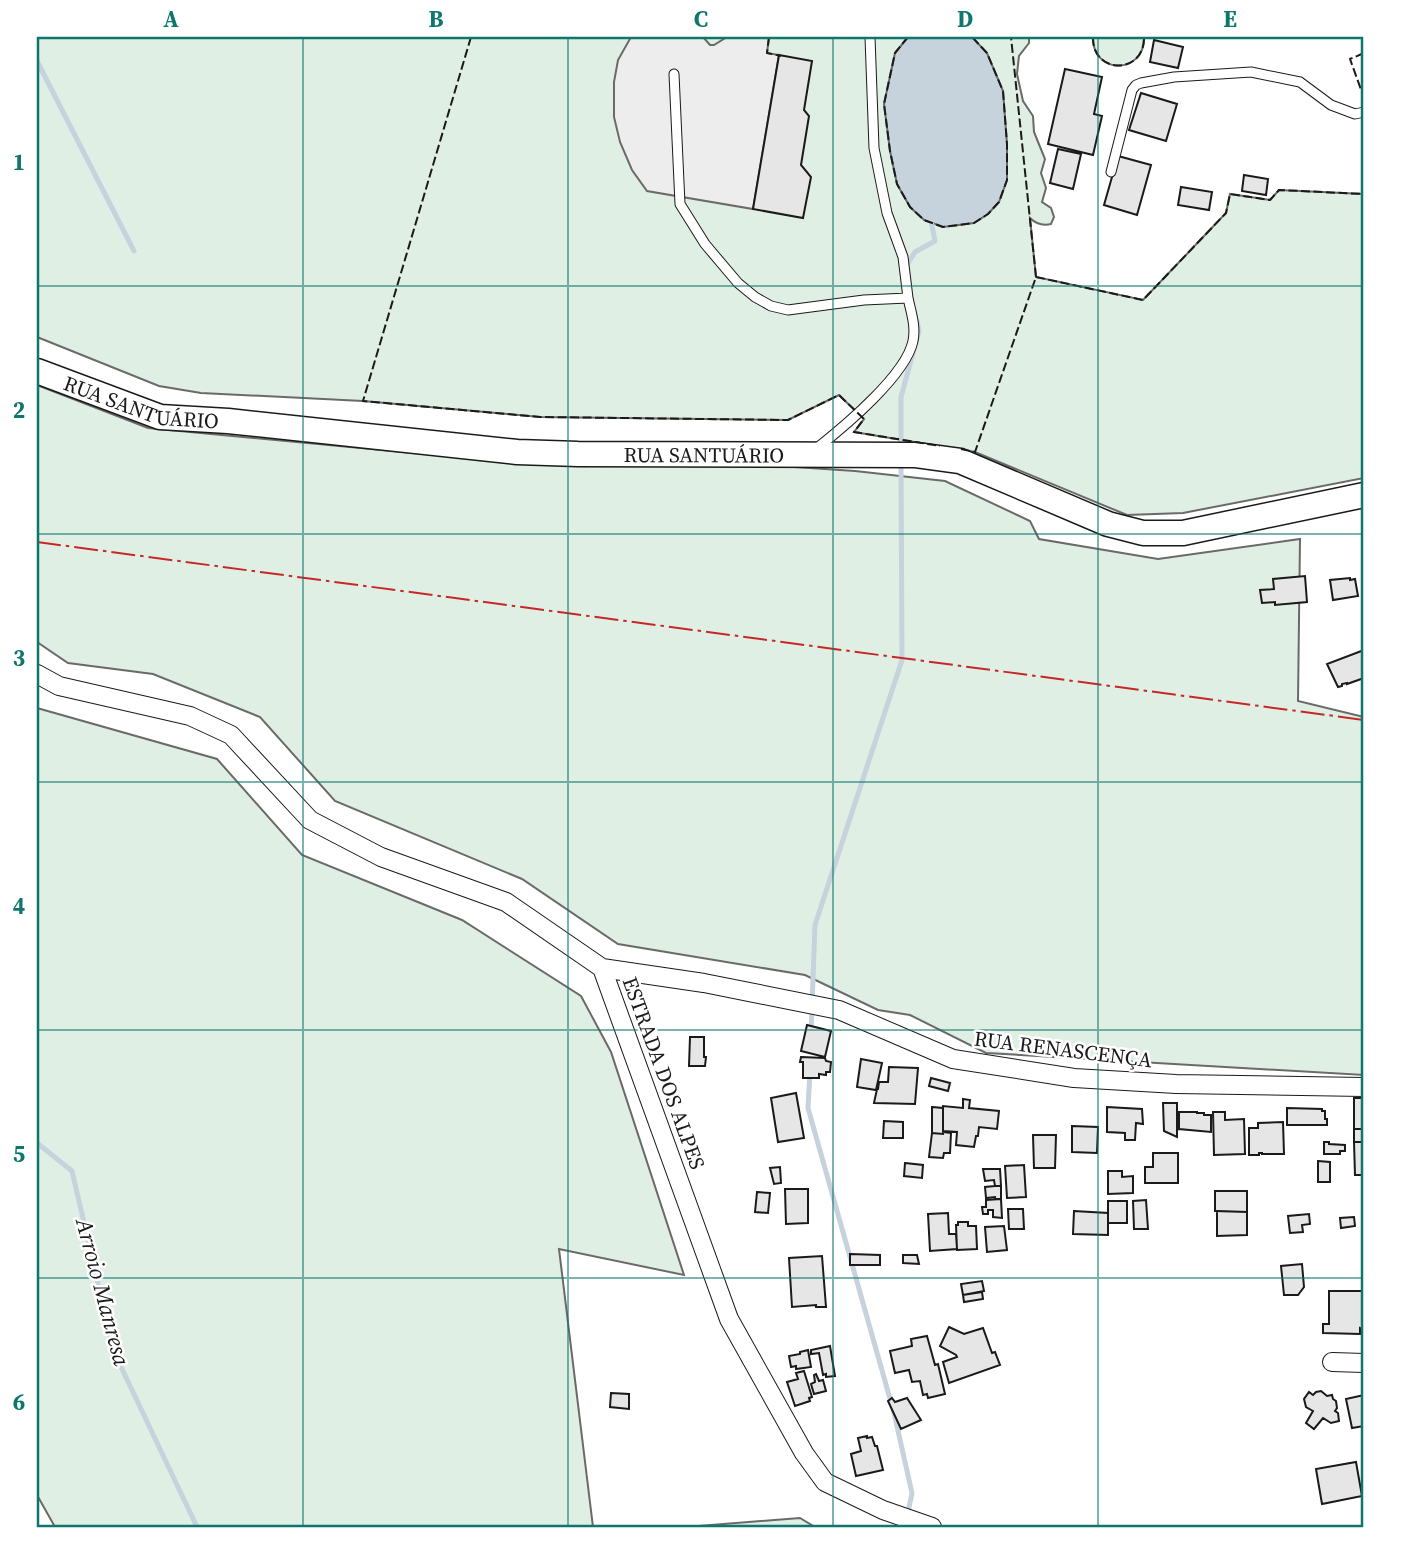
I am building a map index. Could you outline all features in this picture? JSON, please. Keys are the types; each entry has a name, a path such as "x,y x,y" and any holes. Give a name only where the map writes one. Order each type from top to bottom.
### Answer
{"street":[{"name":"RUA SANTUÁRIO","path":"37,371 160,417 228,421 517,452 915,455 960,461 1108,524 1143,534 1183,533 1364,495"},
{"name":"ESTRADA DOS ALPES","path":"37,674 59,686 190,716 231,735 310,820 381,857 506,902 602,968 729,1319 804,1452 825,1482 883,1510 932,1527"},
{"name":"RUA RENASCENÇA","path":"602,968 704,983 839,1010 953,1059 1073,1078 1176,1084 1364,1087"},
{"path":"1332,1362 1364,1363"}],"lane":[{"path":"810,454 853,420 896,373 913,344 915,329 903,257 887,212 874,148 870,37"},
{"path":"1111,172 1132,90 1141,83 1174,77 1251,72 1300,82 1331,105 1355,114 1364,112"},
{"path":"674,74 680,204 705,244 738,283 771,306 788,310 864,300 908,298"}],"green space":[{"path":"37,37 1029,37 1029,43 1019,56 1017,74 1023,101 1033,116 1034,132 1045,159 1041,173 1046,188 1042,202 1051,208 1054,217 1051,224 1045,225 1030,218 1036,277 1143,300 1226,213 1230,194 1270,200 1279,190 1364,194 1364,478 1183,513 1127,515 975,452 854,432 864,419 839,395 788,420 540,417 363,401 201,393 159,386 37,337"},
{"path":"1093,37 1144,37 1142,49 1136,58 1128,64 1119,65 1109,64 1101,58 1095,49"},
{"path":"37,385 148,428 541,465 779,466 945,481 1030,521 1039,539 1158,559 1300,539 1298,701 1364,717 1364,1075 986,1053 910,1015 878,1010 805,975 618,944 522,879 335,801 260,717 153,674 68,663 37,642"},
{"path":"37,708 217,759 302,855 462,920 581,996 611,1052 684,1275 559,1249 593,1527 55,1527 37,1495"},
{"path":"800,1518 815,1527 686,1527"}],"shaded area":[{"path":"631,37 703,37 710,45 714,45 727,37 769,37 767,53 779,55 753,209 647,191 632,170 620,142 614,117 614,82 618,60"},
{"path":"908,37 972,37 987,53 1003,91 1007,180 999,202 988,214 974,223 943,227 924,220 910,207 897,184 884,104 895,53"}],"building":[{"path":"1154,40 1183,47 1178,68 1150,62"},
{"path":"779,55 812,61 804,110 809,116 801,165 811,177 803,218 753,209"},
{"path":"1065,69 1102,77 1094,114 1102,116 1093,155 1048,144"},
{"path":"1141,93 1177,104 1166,141 1129,130"},
{"path":"1058,149 1081,154 1073,189 1050,183"},
{"path":"1118,156 1151,165 1137,215 1104,205"},
{"path":"1244,175 1268,179 1266,195 1242,191"},
{"path":"1181,187 1212,192 1209,210 1178,205"},
{"path":"1305,576 1307,602 1275,605 1275,602 1262,603 1260,590 1274,589 1273,579"},
{"path":"1355,579 1358,596 1333,600 1330,580"},
{"path":"1364,650 1364,678 1338,687 1327,664"},
{"path":"807,1025 831,1031 825,1057 801,1051"},
{"path":"690,1037 704,1037 705,1066 689,1066"},
{"path":"801,1057 825,1058 831,1062 830,1072 826,1072 826,1075 819,1074 819,1078 803,1078"},
{"path":"861,1059 882,1063 876,1090 857,1087"},
{"path":"889,1067 918,1068 915,1104 874,1103 879,1082 888,1082"},
{"path":"931,1078 950,1083 948,1091 929,1086"},
{"path":"796,1093 804,1138 778,1142 771,1098"},
{"path":"1354,1098 1364,1098 1364,1129 1354,1129"},
{"path":"963,1099 970,1100 969,1108 999,1111 997,1129 979,1127 974,1147 956,1145 957,1132 943,1131 943,1106 963,1108"},
{"path":"1163,1103 1177,1103 1177,1137 1164,1131"},
{"path":"932,1107 943,1108 943,1134 932,1133"},
{"path":"1107,1107 1142,1109 1143,1124 1136,1123 1135,1140 1125,1140 1125,1133 1107,1132"},
{"path":"1287,1108 1322,1109 1325,1111 1327,1125 1287,1125"},
{"path":"1179,1112 1211,1115 1211,1132 1179,1129"},
{"path":"1213,1112 1225,1112 1225,1120 1244,1119 1245,1154 1214,1155"},
{"path":"884,1121 903,1122 903,1138 883,1138"},
{"path":"1283,1122 1284,1154 1249,1155 1249,1128 1258,1128 1258,1123"},
{"path":"1072,1126 1098,1127 1097,1153 1072,1152"},
{"path":"1354,1129 1364,1129 1364,1142 1354,1142"},
{"path":"932,1133 951,1133 950,1153 944,1153 943,1158 929,1157"},
{"path":"1033,1135 1056,1135 1055,1168 1034,1168"},
{"path":"1324,1142 1345,1145 1345,1151 1340,1151 1340,1154 1324,1154"},
{"path":"1354,1142 1364,1142 1364,1175 1355,1175"},
{"path":"1153,1153 1178,1153 1178,1183 1145,1183 1145,1167 1153,1167"},
{"path":"1318,1161 1330,1162 1330,1182 1318,1182"},
{"path":"905,1163 923,1165 922,1178 904,1176"},
{"path":"1024,1165 1026,1197 1007,1198 1005,1166"},
{"path":"780,1167 781,1183 774,1184 770,1168"},
{"path":"983,1169 1000,1169 1001,1186 995,1186 994,1180 985,1181"},
{"path":"1108,1171 1122,1171 1122,1177 1133,1176 1133,1193 1108,1194"},
{"path":"1001,1186 1001,1199 986,1198 985,1187"},
{"path":"785,1189 808,1189 808,1223 786,1224"},
{"path":"1215,1191 1247,1191 1247,1212 1215,1211"},
{"path":"757,1192 770,1193 768,1213 755,1212"},
{"path":"1001,1199 1002,1218 993,1217 993,1210 983,1214 982,1207 986,1207 986,1200"},
{"path":"1146,1200 1148,1229 1134,1229 1133,1201"},
{"path":"1108,1201 1127,1201 1127,1223 1108,1223"},
{"path":"1008,1209 1023,1209 1024,1229 1009,1229"},
{"path":"1074,1211 1108,1213 1108,1235 1073,1234"},
{"path":"1217,1211 1247,1212 1247,1235 1217,1236"},
{"path":"948,1213 949,1234 956,1234 957,1249 930,1251 928,1214"},
{"path":"1309,1214 1310,1224 1302,1225 1303,1232 1290,1233 1288,1216"},
{"path":"1354,1217 1355,1226 1341,1228 1340,1218"},
{"path":"958,1222 968,1222 968,1226 976,1226 977,1249 957,1250"},
{"path":"1004,1226 1007,1250 987,1252 985,1227"},
{"path":"850,1254 880,1255 880,1265 850,1265"},
{"path":"903,1255 917,1255 919,1264 903,1263"},
{"path":"822,1256 826,1307 792,1307 789,1258"},
{"path":"1302,1264 1304,1287 1298,1295 1284,1295 1281,1266"},
{"path":"982,1281 984,1291 963,1295 961,1284"},
{"path":"1329,1291 1362,1291 1360,1334 1323,1333 1323,1324 1329,1324"},
{"path":"982,1292 983,1299 964,1302 963,1295"},
{"path":"949,1327 964,1334 983,1328 992,1353 995,1352 1000,1365 949,1383 943,1362 957,1357 940,1346"},
{"path":"927,1336 935,1365 938,1364 945,1394 928,1398 927,1394 923,1395 920,1381 912,1382 909,1370 895,1373 890,1351 912,1346 911,1339"},
{"path":"830,1346 835,1376 826,1377 826,1374 823,1375 819,1353 811,1354 811,1350"},
{"path":"808,1350 811,1367 791,1367 789,1356"},
{"path":"804,1371 812,1397 809,1398 810,1401 795,1406 787,1382 798,1379 796,1373"},
{"path":"816,1374 819,1381 823,1380 826,1391 814,1394 811,1384 815,1382"},
{"path":"1321,1391 1327,1396 1332,1395 1336,1401 1335,1411 1339,1421 1331,1423 1323,1418 1314,1429 1306,1423 1313,1411 1306,1407 1304,1399 1309,1392 1313,1395"},
{"path":"611,1393 629,1394 629,1409 610,1407"},
{"path":"1364,1395 1364,1426 1352,1428 1346,1399"},
{"path":"892,1398 895,1402 907,1398 921,1420 901,1429 888,1401"},
{"path":"872,1437 877,1446 883,1470 856,1476 851,1454 861,1451 858,1438"},
{"path":"1356,1462 1362,1496 1322,1504 1316,1469"}],"waterway":[{"path":"37,61 134,251"},
{"path":"905,268 915,252 935,241 930,216"},
{"path":"901,449 901,397 919,331 917,321"},
{"path":"811,1033 815,925 902,660 901,462"},
{"path":"810,1071 808,1108 894,1413 912,1493 905,1527"},
{"name":"Arroio Manresa","path":"37,1143 72,1171 114,1352 197,1527"}],"fence":[{"path":"471,37 363,401 540,417 788,420 839,395 864,419 854,432 940,446"},
{"path":"769,37 767,53 781,56"},
{"path":"908,37 895,53 884,104 890,151 897,184 910,207 924,220 943,227 974,223 988,214 999,202 1007,180 1003,91 987,53 972,37"},
{"path":"961,449 975,452 1036,277 1011,37"},
{"path":"1093,37 1095,49 1101,58 1109,64 1118,65 1128,64 1136,58 1142,49 1144,37"},
{"path":"1364,53 1350,59 1364,98"},
{"path":"1036,277 1143,300 1226,213 1230,194 1270,200 1279,190 1364,194"}],"power":[{"path":"37,542 1364,720"}]}
